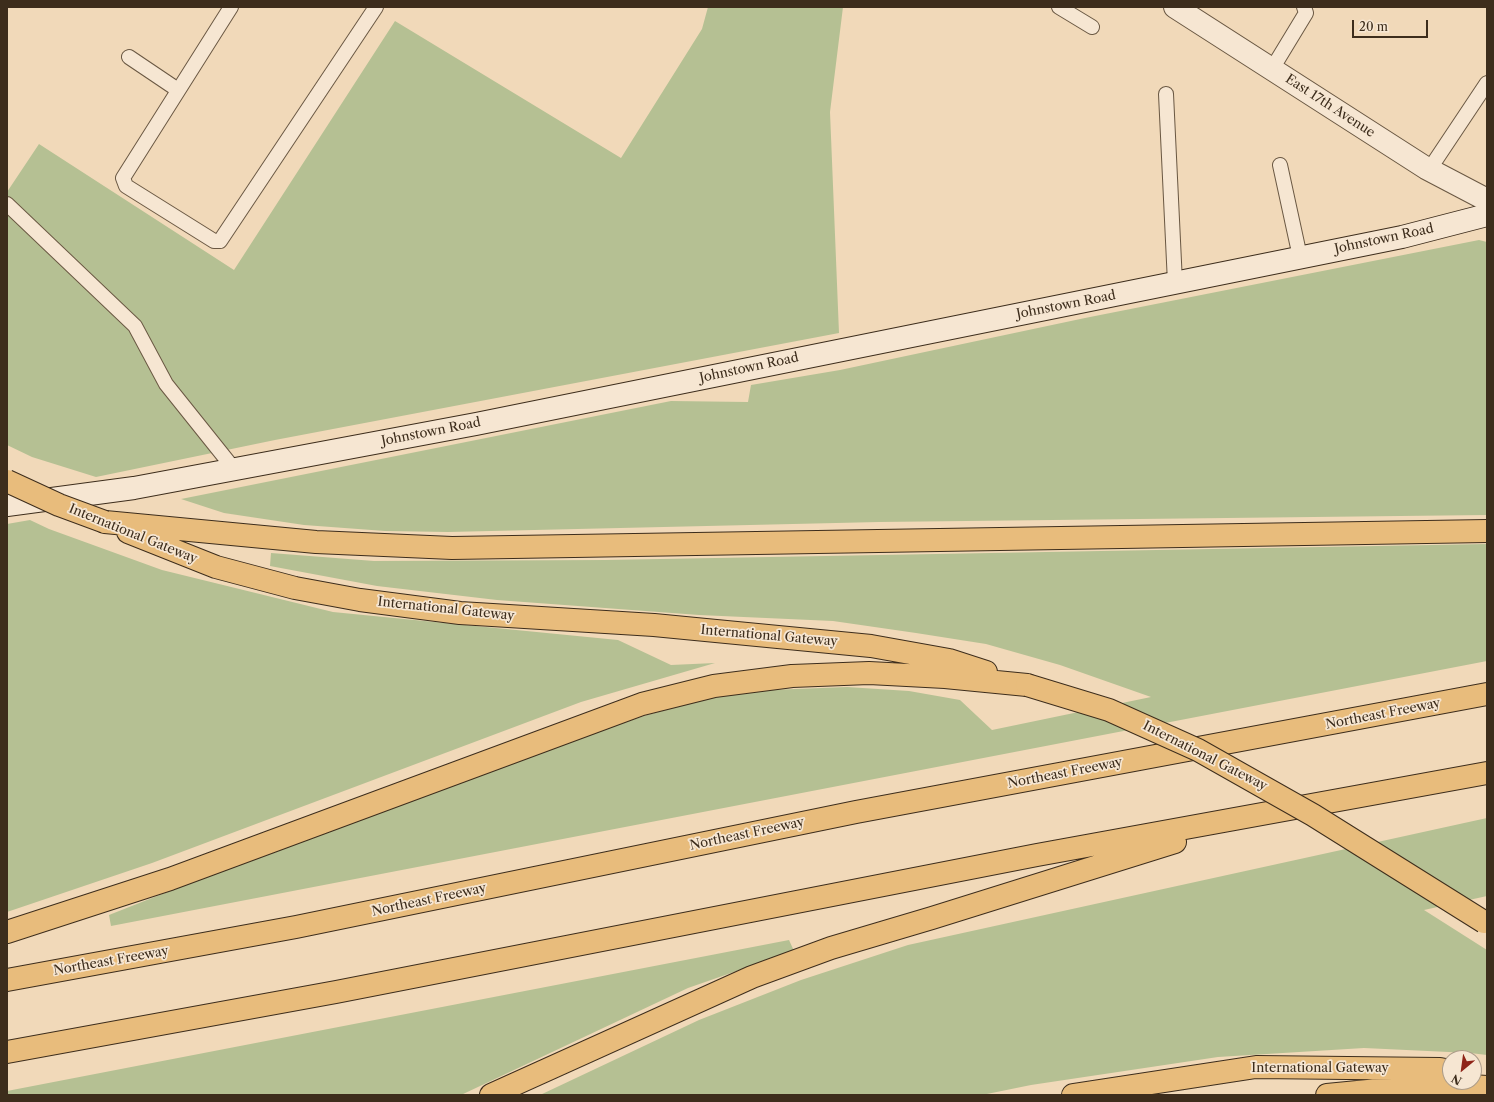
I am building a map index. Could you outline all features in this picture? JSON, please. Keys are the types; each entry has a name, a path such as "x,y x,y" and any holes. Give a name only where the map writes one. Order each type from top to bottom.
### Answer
{"highway":[{"name":"International Gateway","path":"7,481 59,504 216,567 295,588 360,600 460,613 662,626 871,646 948,660 1027,686 1109,710 1198,750 1313,815 1486,923"},
{"path":"104,522 316,542 452,548 1487,531"},
{"path":"7,932 170,879 642,704 714,686 792,676 869,673 945,678 1027,686"},
{"name":"Northeast Freeway","path":"7,980 296,927 863,810 1487,694"},
{"path":"7,1052 336,992 1038,855 1487,772"},
{"path":"491,1095 737,983 831,948 932,918 1266,813"},
{"name":"International Gateway","path":"1073,1095 1256,1066 1442,1069"},
{"path":"1327,1095 1440,1084 1487,1087"}],"main road":[{"name":"East 17th Avenue","path":"1175,7 1429,170 1487,200"},
{"name":"Johnstown Road","path":"7,505 134,488 491,421 1402,236 1487,214"}],"lane":[{"path":"231,7 123,178 126,186 214,241 220,241 376,7"},
{"path":"1059,7 1092,27"},
{"path":"1272,69 1306,13 1304,7"},
{"path":"129,57 178,90"},
{"path":"1429,170 1487,83"},
{"path":"1166,94 1175,283"},
{"path":"1280,165 1300,257"},
{"path":"7,204 135,326 166,384 234,469"}],"green space":[{"path":"708,7 843,7 830,112 839,333 275,440 96,477 32,457 7,445 7,192 39,144 234,270 395,21 621,158 702,29"},
{"path":"1479,240 1487,242 1487,515 879,522 448,532 385,531 304,525 224,513 181,499 671,401 748,402 751,385 840,370 1085,318"},
{"path":"30,520 49,529 162,570 333,612 618,640 671,665 715,663 581,702 152,863 7,912 7,524"},
{"path":"1487,544 1487,661 111,926 109,915 157,896 553,747 647,715 711,698 769,690 847,687 909,691 960,700 992,730 1151,697 1060,665 986,644 833,621 699,615 497,600 377,586 270,566 271,553 374,561 605,560"},
{"path":"1487,818 1487,896 1424,910 1487,950 1487,1055 1482,1054 1482,1050 1442,1050 1442,1052 1364,1048 1218,1057 1031,1085 982,1095 540,1095 699,1020 801,980 908,945"},
{"path":"789,940 794,951 688,988 461,1095 7,1095 7,1091"}]}
